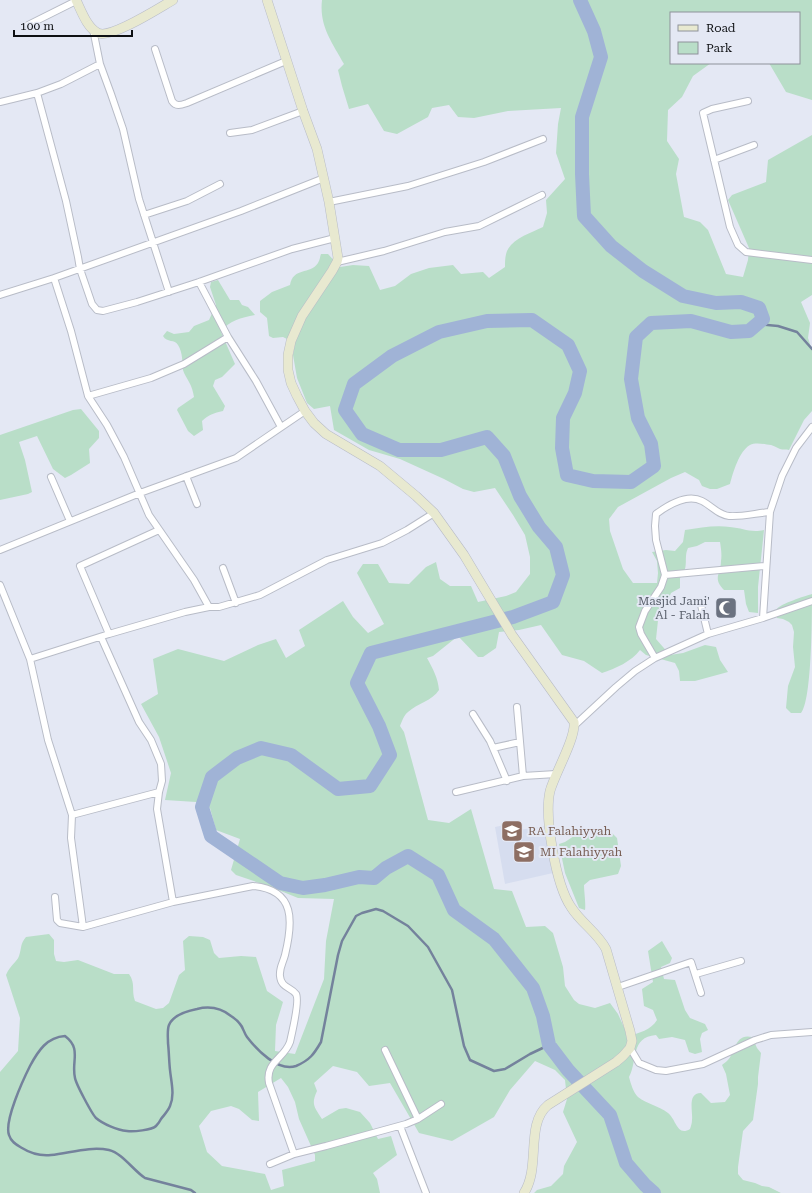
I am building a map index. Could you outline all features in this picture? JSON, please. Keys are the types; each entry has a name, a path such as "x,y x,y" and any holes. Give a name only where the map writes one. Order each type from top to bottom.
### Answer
{"main road":[{"path":"76,0 93,28 98,33 104,34 120,30 173,0"},
{"path":"267,0 286,61 317,149 329,202 337,252 337,262 302,316 292,338 288,355 288,370 291,383 305,411 314,423 326,434 391,474 434,513 464,555 512,635 570,715 575,725 571,739 550,791 548,813 558,878 565,897 576,915 601,940 618,987 632,1041 630,1048 616,1062 544,1108 538,1117 536,1125 534,1164 529,1183 524,1193"}],"street":[{"path":"28,25 76,0"},
{"path":"93,28 100,64 112,94 139,199 169,292"},
{"path":"155,48 172,101 178,106 286,61"},
{"path":"0,102 37,93 61,84 100,64"},
{"path":"37,93 66,201 80,269 92,304 97,310 101,311 137,302 292,249 335,238"},
{"path":"748,101 712,109 703,113 730,227 738,245 744,251 812,260"},
{"path":"230,133 252,130 303,111"},
{"path":"329,202 408,186 490,159 543,139"},
{"path":"714,160 754,145"},
{"path":"0,295 54,278 153,243 324,178"},
{"path":"144,215 187,201 220,184"},
{"path":"337,262 384,251 444,232 479,226 542,195"},
{"path":"54,278 88,396 132,472 149,514 194,580 209,607"},
{"path":"198,282 228,337 256,381 281,427"},
{"path":"88,396 151,378 184,364 228,337"},
{"path":"0,550 140,492 236,458 305,411"},
{"path":"763,618 770,512 785,469 796,448 812,427"},
{"path":"186,476 197,504"},
{"path":"51,477 70,521"},
{"path":"655,658 641,634 639,627 644,611 661,587 666,575 656,540 656,514 680,500 690,499 701,500 720,514 729,516 770,512"},
{"path":"30,659 109,634 209,607 219,607 236,603 260,594 327,560 382,543 401,534 434,513"},
{"path":"109,634 80,566 159,530"},
{"path":"666,575 766,566"},
{"path":"223,568 236,603"},
{"path":"0,585 30,659 48,740 72,815 71,838 83,926"},
{"path":"575,725 635,671 655,658 708,634 763,618 812,601"},
{"path":"701,605 708,634"},
{"path":"101,637 139,722 151,740 161,764 162,782 157,809 173,902"},
{"path":"516,707 523,776"},
{"path":"474,714 484,729 507,781"},
{"path":"493,748 520,742"},
{"path":"456,792 523,776 556,774"},
{"path":"72,815 159,792"},
{"path":"55,897 57,920 60,923 83,926 173,902 253,886 262,887 276,894 288,907 290,915 287,945 280,970 280,980 296,994 298,1002 290,1042 271,1067 268,1076 269,1083 294,1154"},
{"path":"696,974 741,961"},
{"path":"618,987 690,962 693,963 702,992"},
{"path":"630,1048 639,1063 656,1070 666,1071 703,1064 755,1040 771,1035 812,1032"},
{"path":"385,1050 418,1119"},
{"path":"270,1164 294,1154 400,1126 418,1119 441,1104"},
{"path":"400,1126 426,1193"}],"shaded area":[{"name":"MI Falahiyyah","path":"518,822 519,830 545,826 553,873 505,884 495,827"}],"green space":[{"path":"322,0 812,0 812,100 786,92 770,64 800,64 800,12 670,12 670,64 710,64 693,76 682,97 668,110 667,141 679,159 676,174 684,217 700,222 708,230 726,274 743,277 748,260 749,248 728,200 732,195 766,182 768,160 812,135 812,295 801,302 810,323 808,338 812,350 812,411 804,420 789,450 771,445 760,444 752,444 746,448 737,463 730,484 717,489 710,489 702,486 699,480 685,472 618,507 609,519 610,531 623,569 633,583 657,583 657,561 652,552 666,550 675,551 683,542 685,530 718,526 751,531 764,530 758,587 758,613 749,612 744,590 724,590 720,586 718,576 721,565 720,542 705,542 688,548 685,570 680,578 680,588 671,593 668,600 659,611 656,639 670,655 683,653 705,645 716,647 720,660 728,672 695,681 680,681 679,671 675,663 646,655 640,650 633,658 602,673 584,661 562,655 541,625 519,630 499,632 496,648 483,657 478,657 458,636 433,656 427,658 436,678 439,690 433,697 407,713 400,726 404,732 428,820 449,823 471,809 494,889 512,891 526,927 545,926 553,933 563,967 565,986 574,1000 579,1004 595,1008 610,1003 618,1014 628,1036 648,1029 657,1020 653,1010 644,1006 642,989 653,982 648,951 662,941 672,958 670,963 661,967 664,979 675,980 685,1010 690,1018 705,1024 708,1030 702,1033 700,1039 702,1052 695,1054 689,1052 685,1040 672,1037 659,1039 656,1035 642,1040 638,1045 632,1071 629,1077 633,1090 638,1097 668,1113 682,1131 690,1129 692,1121 692,1099 694,1096 701,1093 711,1103 725,1102 730,1095 726,1074 722,1065 730,1058 736,1044 742,1038 752,1037 761,1053 758,1084 753,1120 743,1131 738,1174 743,1180 769,1187 781,1193 534,1193 537,1190 551,1186 563,1174 564,1166 577,1142 563,1112 567,1099 565,1080 555,1070 535,1061 510,1090 494,1117 452,1141 419,1133 390,1083 369,1086 357,1072 333,1066 314,1083 317,1091 314,1099 315,1108 322,1119 339,1109 346,1108 360,1112 370,1123 378,1139 391,1136 397,1155 373,1173 377,1179 380,1193 0,1193 0,1072 18,1051 20,1018 6,975 18,958 22,944 26,937 49,934 54,940 54,954 56,961 64,962 78,960 114,974 129,974 133,984 135,1001 156,1009 163,1008 169,1003 179,975 185,970 183,941 189,936 203,937 210,940 214,953 219,958 241,956 256,957 267,991 283,1002 276,1025 275,1051 295,1054 324,979 326,941 334,899 298,898 236,875 231,870 240,839 216,830 210,808 196,802 165,800 171,773 159,737 141,704 158,694 153,659 178,649 224,661 258,645 276,639 286,658 305,646 299,630 343,601 353,617 368,633 384,624 357,573 363,564 378,564 389,583 409,584 426,567 436,562 440,579 450,586 471,586 478,602 506,596 516,592 530,574 530,557 525,535 495,488 474,492 463,489 400,459 369,450 334,430 330,406 314,409 307,403 297,378 293,355 295,343 283,337 273,338 269,336 267,318 260,312 260,301 272,292 290,285 292,279 298,273 315,267 319,262 321,254 328,254 340,267 353,265 369,266 380,290 395,286 411,274 429,268 453,265 461,274 483,272 489,278 505,267 505,257 507,251 513,243 523,236 543,227 547,213 546,200 565,179 556,153 558,124 561,108 508,111 474,118 458,117 449,105 432,108 428,117 397,134 384,131 368,104 349,109 338,70 344,64 327,34 322,18","holes":["281,1078 288,1087 295,1102 299,1119 315,1155 315,1161 282,1170 284,1186 271,1190 265,1174 222,1166 207,1152 199,1126 211,1111 231,1106 239,1109 252,1120 259,1121 258,1092"]},
{"path":"218,280 230,300 239,300 242,305 248,307 255,315 232,322 221,332 235,364 222,377 215,380 213,386 225,406 223,411 211,414 202,421 203,430 194,436 188,431 177,410 194,397 191,386 183,370 181,351 177,343 167,340 163,336 167,331 174,334 189,332 194,326 209,320 216,305 210,287 211,282"},
{"path":"81,409 99,431 99,438 89,449 90,463 65,478 53,469 37,436 19,442 25,460 32,492 0,500 0,435 73,410"},
{"path":"812,594 811,657 805,705 801,713 791,713 786,708 788,686 795,667 793,647 794,632 792,625 789,622 777,618 776,611 779,607 793,600"},
{"path":"612,833 617,838 621,866 618,874 590,880 584,885 585,910 579,908 565,873 559,844 577,834 591,836"}],"waterway":[{"path":"580,0 594,31 601,57 582,117 584,216 611,246 643,271 683,296 716,303 741,302 759,308 763,319 749,331 731,332 691,321 651,323 636,337 631,379 638,418 651,444 654,466 631,482 593,481 567,475 562,448 563,418 575,393 580,371 568,345 532,320 487,321 439,332 392,356 354,384 345,410 362,434 399,450 441,450 487,437 504,456 520,496 539,527 556,547 563,575 553,602 513,617 371,653 357,683 379,726 390,755 370,786 338,789 291,755 261,748 237,758 212,777 202,807 211,836 280,883 303,888 325,885 359,877 374,878 386,868 408,856 438,875 454,910 494,939 533,988 543,1016 549,1045 568,1070 610,1115 626,1163 654,1193"},
{"path":"757,324 778,326 797,332 812,349"},
{"path":"195,1193 191,1190 145,1178 123,1158 109,1150 87,1149 43,1155 36,1154 18,1146 9,1135 9,1120 19,1090 30,1066 40,1050 53,1039 65,1036 70,1041 75,1051 74,1072 76,1081 96,1118 115,1128 127,1131 151,1129 156,1126 169,1108 171,1102 172,1088 168,1031 169,1025 177,1016 197,1009 219,1009 227,1013 238,1022 251,1042 268,1059 282,1066 289,1067 301,1064 311,1056 321,1042 342,941 356,916 376,909 383,911 408,926 428,947 452,990 464,1046 470,1060 494,1071 505,1069 549,1045"}],"place":[{"name":"Masjid Jami' Al - Falah","path":"726,608"},
{"name":"RA Falahiyyah","path":"512,831"},
{"name":"MI Falahiyyah","path":"524,852"}]}
